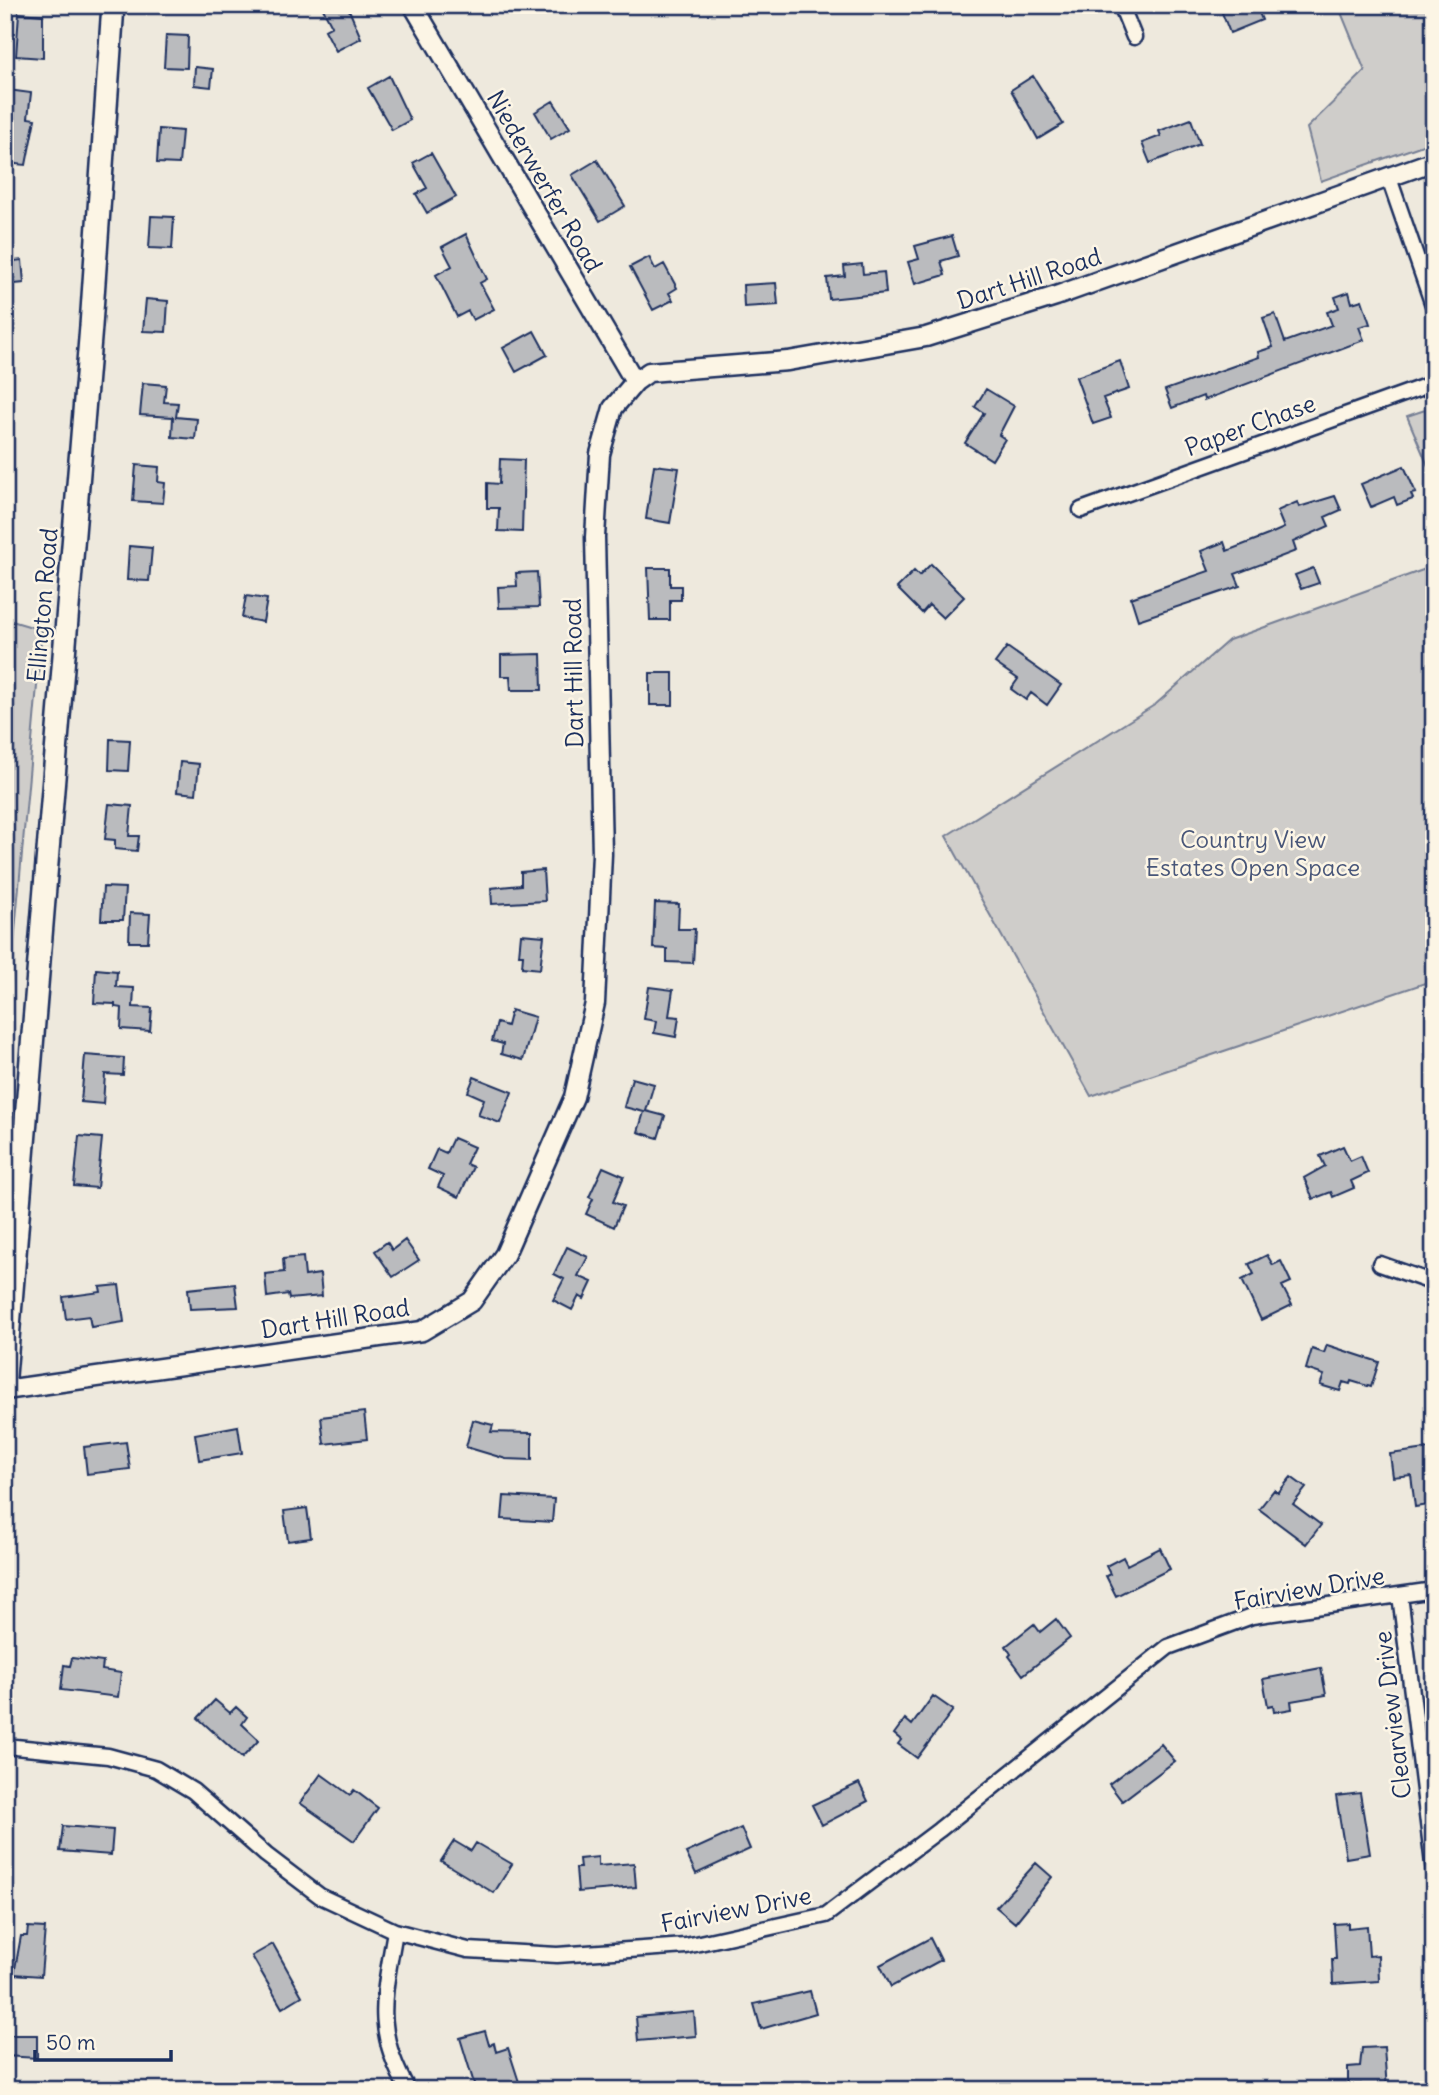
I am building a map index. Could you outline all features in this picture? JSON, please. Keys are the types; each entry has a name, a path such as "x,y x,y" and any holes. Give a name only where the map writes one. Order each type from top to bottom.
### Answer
{"main road":[{"name":"Ellington Road","path":"5,1376 91,326 113,5"}],"street":[{"name":"Niederwerfer Road","path":"413,5 635,382"},
{"path":"1121,5 1134,37"},
{"name":"Dart Hill Road","path":"5,1390 422,1331 472,1301 505,1254 573,1097 595,1003 602,854 594,537 600,454 613,408 635,382 649,372 788,361 926,337 1056,296 1434,161"},
{"path":"1389,178 1434,308"},
{"name":"Paper Chase","path":"1082,510 1434,383"},
{"path":"1380,1264 1434,1283"},
{"name":"Fairview Drive","path":"5,1746 108,1756 156,1769 193,1791 266,1855 320,1896 395,1931 468,1950 557,1955 686,1946 826,1914 939,1830 1168,1647 1252,1616 1434,1590"},
{"name":"Clearview Drive","path":"1400,1595 1434,1872"},
{"path":"395,1931 382,2006 390,2059 408,2090"}],"green space":[{"path":"1338,5 1434,5 1434,141 1321,181 1307,128 1365,71"},
{"path":"1434,407 1434,480 1407,416"},
{"name":"Country View Estates Open Space","path":"1434,566 1434,980 1091,1096 946,836 1156,704 1229,640"},
{"path":"5,619 42,630 10,987 5,978"}],"building":[{"path":"321,5 347,5 361,38 336,51 325,30 332,26"},
{"path":"1219,5 1256,5 1262,20 1230,33"},
{"path":"19,13 43,15 43,58 16,56"},
{"path":"166,35 188,36 187,68 164,67"},
{"path":"195,67 213,69 211,87 194,85"},
{"path":"389,76 410,120 392,130 368,88"},
{"path":"1033,76 1063,124 1038,139 1011,90"},
{"path":"8,90 31,93 28,118 35,119 26,165 5,163"},
{"path":"553,101 570,128 551,139 535,112"},
{"path":"1191,119 1200,144 1150,163 1142,143 1161,136 1159,131"},
{"path":"159,129 182,131 179,164 157,163"},
{"path":"431,153 456,197 427,213 416,194 427,188 413,163"},
{"path":"597,160 625,206 600,221 572,175"},
{"path":"151,216 174,217 172,249 149,248"},
{"path":"466,234 487,279 480,283 494,309 473,320 468,311 457,317 436,275 452,266 442,247"},
{"path":"952,236 958,256 941,261 945,275 915,284 908,262 919,259 915,246"},
{"path":"649,257 655,269 664,264 677,288 669,293 673,300 653,310 630,267"},
{"path":"22,260 24,283 5,285 5,262"},
{"path":"862,264 863,274 884,272 886,293 829,299 827,278 845,276 844,266"},
{"path":"776,283 778,305 744,307 743,285"},
{"path":"1349,292 1352,303 1362,300 1370,324 1359,327 1364,340 1204,400 1203,396 1172,408 1165,390 1259,357 1258,352 1273,347 1263,318 1275,314 1285,342 1332,325 1327,312 1339,308 1335,297"},
{"path":"146,299 168,301 166,332 143,331"},
{"path":"534,331 547,355 516,372 503,348"},
{"path":"1120,361 1129,389 1103,398 1111,418 1093,424 1076,377"},
{"path":"143,383 166,385 164,402 178,403 176,417 197,419 195,439 172,437 173,417 140,415"},
{"path":"986,389 1014,406 999,435 1005,439 992,460 965,443 984,413 975,407"},
{"path":"500,459 524,460 522,532 498,531 499,508 487,508 487,483 499,484"},
{"path":"136,465 159,467 158,482 165,483 163,503 133,501"},
{"path":"654,465 679,468 670,523 646,519"},
{"path":"1404,466 1416,493 1411,494 1413,499 1397,505 1394,497 1371,507 1361,484"},
{"path":"1335,496 1341,510 1325,517 1329,526 1293,542 1296,551 1235,574 1240,586 1138,620 1131,598 1209,571 1201,551 1224,542 1227,551 1268,535 1284,528 1277,511 1297,502 1299,507"},
{"path":"129,546 152,548 149,581 127,580"},
{"path":"931,564 964,597 943,618 929,605 922,613 897,588 914,571 919,576"},
{"path":"648,568 670,568 670,586 681,586 681,600 670,600 670,620 650,620"},
{"path":"1313,568 1319,583 1301,589 1295,575"},
{"path":"537,572 539,607 499,608 498,587 517,586 516,573"},
{"path":"246,596 267,599 263,622 242,618"},
{"path":"1007,647 1061,685 1047,705 1031,693 1026,700 1011,689 1018,679 995,663"},
{"path":"541,654 542,690 511,690 510,676 501,676 501,655"},
{"path":"650,673 673,673 673,705 650,705"},
{"path":"110,739 130,740 128,771 109,770"},
{"path":"180,762 199,764 196,794 177,792"},
{"path":"109,804 132,806 129,836 139,836 137,851 115,849 115,840 105,839"},
{"path":"543,870 545,901 492,904 491,888 521,885 521,872"},
{"path":"103,887 125,888 123,920 101,920"},
{"path":"655,903 679,904 678,929 695,929 693,963 667,962 667,949 653,948"},
{"path":"130,913 150,914 148,942 129,942"},
{"path":"521,934 544,936 540,969 522,967 523,955 519,955"},
{"path":"96,969 117,971 116,987 134,988 133,1007 152,1008 150,1031 121,1029 122,1008 115,1007 115,1004 94,1003"},
{"path":"649,987 673,990 669,1016 679,1017 676,1037 654,1033 656,1021 644,1019"},
{"path":"511,1010 535,1017 523,1060 501,1054 503,1044 492,1041 497,1023 507,1026"},
{"path":"85,1055 124,1058 123,1075 105,1074 103,1104 81,1102"},
{"path":"474,1077 512,1092 500,1123 478,1115 484,1099 468,1092"},
{"path":"632,1078 654,1084 646,1111 665,1116 658,1138 638,1132 644,1112 624,1107"},
{"path":"79,1136 102,1138 97,1188 74,1186"},
{"path":"453,1138 474,1147 466,1164 473,1167 459,1197 438,1187 443,1176 428,1169 437,1149 446,1153"},
{"path":"1343,1146 1350,1161 1361,1156 1368,1173 1351,1181 1354,1188 1333,1197 1331,1192 1313,1199 1304,1178 1325,1166 1320,1156"},
{"path":"603,1167 624,1176 613,1202 623,1206 614,1227 586,1214 593,1199 589,1197"},
{"path":"405,1240 419,1260 393,1277 375,1251 387,1242 392,1250"},
{"path":"567,1247 588,1257 578,1276 592,1282 584,1299 579,1296 572,1310 553,1300 564,1279 554,1274"},
{"path":"1267,1255 1273,1265 1281,1261 1291,1282 1282,1286 1292,1305 1261,1320 1242,1280 1254,1274 1249,1264"},
{"path":"303,1257 305,1276 320,1274 322,1296 289,1299 288,1294 267,1297 265,1274 284,1272 283,1259"},
{"path":"235,1284 238,1307 190,1309 188,1289"},
{"path":"119,1285 124,1322 91,1327 89,1316 66,1319 63,1297 101,1292 100,1287"},
{"path":"1327,1345 1379,1362 1371,1387 1351,1381 1350,1384 1343,1382 1340,1391 1320,1385 1324,1375 1306,1369 1312,1349 1324,1353"},
{"path":"364,1412 367,1439 324,1444 321,1417"},
{"path":"473,1420 493,1425 491,1432 532,1433 532,1460 506,1459 466,1447"},
{"path":"238,1426 242,1453 199,1460 195,1434"},
{"path":"126,1442 130,1469 87,1474 84,1447"},
{"path":"1434,1448 1434,1504 1415,1507 1411,1475 1393,1477 1390,1454"},
{"path":"1291,1477 1306,1488 1293,1504 1321,1525 1306,1544 1259,1509 1274,1490 1278,1493"},
{"path":"504,1496 554,1499 552,1522 502,1519"},
{"path":"307,1508 311,1538 288,1541 284,1511"},
{"path":"1160,1548 1170,1569 1116,1596 1106,1576 1110,1574 1106,1566 1123,1557 1127,1565"},
{"path":"1056,1619 1070,1638 1023,1675 1009,1656 1011,1654 1006,1646 1034,1624 1040,1632"},
{"path":"72,1658 103,1662 102,1670 121,1673 118,1697 61,1690 64,1665 70,1666"},
{"path":"1321,1668 1326,1695 1291,1701 1292,1709 1274,1712 1273,1705 1268,1706 1263,1679"},
{"path":"933,1696 953,1710 917,1758 898,1744 901,1740 894,1734 905,1719 912,1725"},
{"path":"215,1700 230,1713 236,1707 247,1717 242,1724 259,1740 242,1758 198,1718"},
{"path":"1161,1744 1175,1761 1122,1801 1109,1784"},
{"path":"321,1774 350,1795 354,1790 378,1808 354,1841 300,1803"},
{"path":"859,1783 868,1801 822,1825 812,1805"},
{"path":"1360,1793 1370,1854 1346,1858 1336,1796"},
{"path":"63,1826 113,1830 111,1855 60,1851"},
{"path":"741,1828 750,1849 696,1874 686,1853"},
{"path":"454,1841 471,1851 476,1843 512,1864 494,1893 441,1861"},
{"path":"598,1857 598,1866 634,1863 636,1887 578,1892 576,1868 580,1868 579,1859"},
{"path":"1036,1863 1052,1877 1015,1923 996,1907"},
{"path":"1348,1923 1348,1928 1367,1926 1369,1956 1378,1955 1379,1981 1333,1984 1332,1959 1336,1959 1334,1924"},
{"path":"28,1927 45,1928 41,1976 14,1974 21,1936 27,1936"},
{"path":"930,1938 941,1960 891,1987 880,1965"},
{"path":"273,1944 302,1996 282,2008 252,1956"},
{"path":"810,1991 816,2013 761,2029 754,2004"},
{"path":"694,2012 696,2036 638,2041 636,2017"},
{"path":"485,2031 489,2045 494,2043 496,2052 508,2048 519,2082 495,2090 476,2090 460,2038"},
{"path":"5,2035 37,2035 37,2058 5,2056"},
{"path":"1384,2047 1387,2090 1361,2090 1361,2084 1348,2084 1348,2067 1360,2066 1362,2048"}]}
